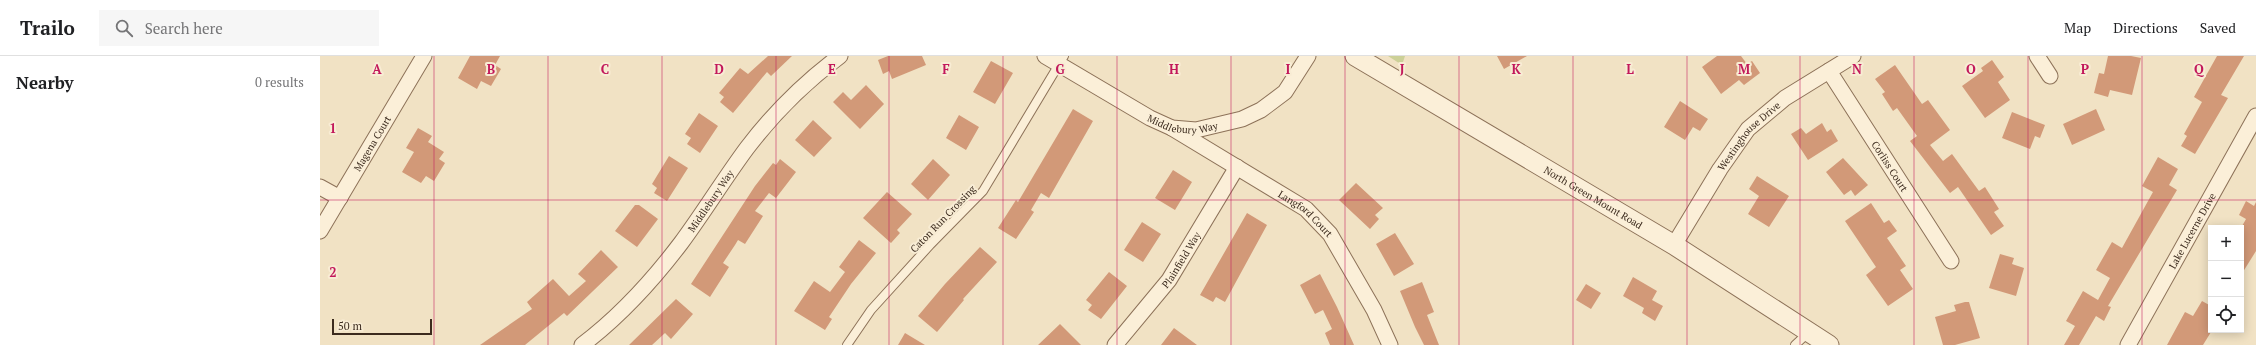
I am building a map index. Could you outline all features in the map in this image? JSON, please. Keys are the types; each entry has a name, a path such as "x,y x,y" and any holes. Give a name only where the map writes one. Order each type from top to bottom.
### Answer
{"street":[{"name":"Magena Court","path":"320,231 424,56"},
{"name":"Middlebury Way","path":"582,345 602,330 640,290 680,244 748,147 783,106 840,56"},
{"name":"Middlebury Way","path":"1045,56 1062,61 1150,118 1172,128 1196,130 1242,118 1261,110 1285,92 1308,56"},
{"name":"North Green Mount Road","path":"1354,56 1674,245 1829,345"},
{"name":"Westinghouse Drive","path":"1674,245 1720,169 1748,129 1785,98 1853,56"},
{"path":"2037,56 2050,76"},
{"name":"Corliss Court","path":"1829,71 1951,261"},
{"name":"Lake Lucerne Drive","path":"2128,345 2256,116"},
{"name":"Langford Court","path":"1172,128 1306,209 1330,234 1374,310 1390,345"},
{"name":"Plainfield Way","path":"1115,345 1169,280 1237,167"},
{"path":"320,187 340,198"}],"lane":[{"name":"Caton Run Crossing","path":"847,345 871,310 930,245 983,191 1062,61"},
{"path":"1795,345 1809,332"}],"green space":[{"path":"1388,56 1405,56 1402,65"}],"building":[{"path":"470,56 500,56 495,65 501,69 491,86 481,81 477,89 458,78"},
{"path":"768,56 792,56 771,76 767,72 733,113 720,102 724,97 719,93 740,68 748,74"},
{"path":"888,56 922,56 926,65 892,79 889,71 883,74 878,60"},
{"path":"1497,56 1527,56 1504,69"},
{"path":"1717,56 1741,56 1747,64 1752,61 1760,73 1744,85 1739,80 1721,94 1702,67"},
{"path":"2108,56 2131,56 2141,58 2132,95 2110,90 2108,97 2094,93 2099,73 2104,74"},
{"path":"2217,56 2244,56 2221,95 2228,98 2195,154 2181,146 2187,136 2184,134 2202,102 2194,97"},
{"path":"1992,60 2004,77 1998,82 2010,100 1985,118 1962,86 1983,71 1981,68"},
{"path":"991,61 1013,73 995,104 973,92"},
{"path":"1895,65 1922,104 1928,100 1950,130 1930,145 1943,161 1952,154 1979,191 1985,187 1999,209 1994,212 2004,226 1991,235 1958,187 1950,193 1910,141 1917,136 1897,108 1893,111 1882,94 1885,92 1875,79"},
{"path":"866,85 884,104 860,129 833,102 843,92 851,100"},
{"path":"1680,101 1708,119 1700,131 1693,127 1685,140 1664,127"},
{"path":"1073,109 1093,121 1049,198 1041,193 1031,210 1034,212 1016,239 998,228 1016,200 1018,202"},
{"path":"2096,109 2105,130 2072,145 2063,124"},
{"path":"2012,112 2045,125 2040,138 2035,136 2030,149 2002,138"},
{"path":"699,113 718,126 700,153 687,144 691,138 685,134"},
{"path":"959,115 979,127 966,150 946,138"},
{"path":"813,120 832,138 814,157 795,140"},
{"path":"1822,123 1827,132 1831,129 1838,141 1808,160 1791,134 1801,128 1806,134"},
{"path":"418,128 432,136 428,142 444,152 439,159 445,163 434,181 426,176 421,183 402,172 414,152 406,148"},
{"path":"669,156 688,168 667,201 654,193 657,188 652,184"},
{"path":"2158,157 2178,169 2169,185 2177,190 2108,306 2111,307 2104,321 2096,316 2079,345 2064,345 2075,326 2066,321 2083,291 2098,300 2110,278 2096,270 2112,242 2122,248 2153,192 2142,186"},
{"path":"1843,158 1868,185 1855,196 1851,190 1844,195 1826,172"},
{"path":"780,159 796,172 776,198 769,193 755,211 763,216 745,244 738,240 723,263 729,267 710,297 691,284 755,186 773,163 776,165"},
{"path":"933,159 950,175 928,200 911,184"},
{"path":"1173,170 1192,182 1175,210 1155,198"},
{"path":"1757,176 1789,196 1769,227 1748,214 1759,196 1749,189"},
{"path":"1356,183 1383,208 1375,215 1379,219 1370,229 1339,200"},
{"path":"887,192 912,214 897,230 900,233 891,243 863,218"},
{"path":"2246,201 2254,206 2256,202 2256,251 2244,270 2244,225 2243,225 2246,219 2239,215"},
{"path":"1871,203 1884,223 1889,220 1897,231 1887,238 1906,266 1900,270 1913,289 1888,306 1866,275 1876,267 1845,221"},
{"path":"635,205 639,205 658,219 637,247 615,231"},
{"path":"1247,213 1267,225 1225,302 1216,297 1213,302 1200,295"},
{"path":"1142,222 1161,234 1143,262 1124,250"},
{"path":"1395,233 1414,264 1394,276 1376,244"},
{"path":"859,240 876,253 851,284 829,317 832,319 825,330 794,311 814,281 830,292 845,272 839,267"},
{"path":"980,247 997,262 963,299 964,300 937,332 918,316 945,284"},
{"path":"601,250 618,267 567,316 564,313 525,345 480,345 532,309 527,302 553,279 569,296 586,281 578,274"},
{"path":"2000,254 2014,258 2012,264 2024,268 2016,296 1989,288"},
{"path":"1109,272 1127,286 1101,319 1088,310 1092,305 1086,300"},
{"path":"1320,274 1354,345 1330,345 1325,333 1332,329 1323,310 1315,314 1300,285"},
{"path":"1633,277 1657,291 1652,300 1663,306 1655,321 1642,313 1644,308 1623,296"},
{"path":"1422,282 1434,312 1427,315 1439,345 1424,345 1400,291"},
{"path":"1586,284 1601,293 1591,309 1576,300"},
{"path":"676,299 693,314 671,339 665,333 652,345 629,345"},
{"path":"2202,301 2208,304 2208,333 2210,333 2203,345 2167,345 2185,312 2193,316"},
{"path":"1969,302 1980,338 1955,345 1943,345 1935,317 1956,311 1954,305"},
{"path":"1060,324 1081,345 1038,345"},
{"path":"1174,328 1197,345 1161,345"},
{"path":"905,333 925,345 898,345"}]}
